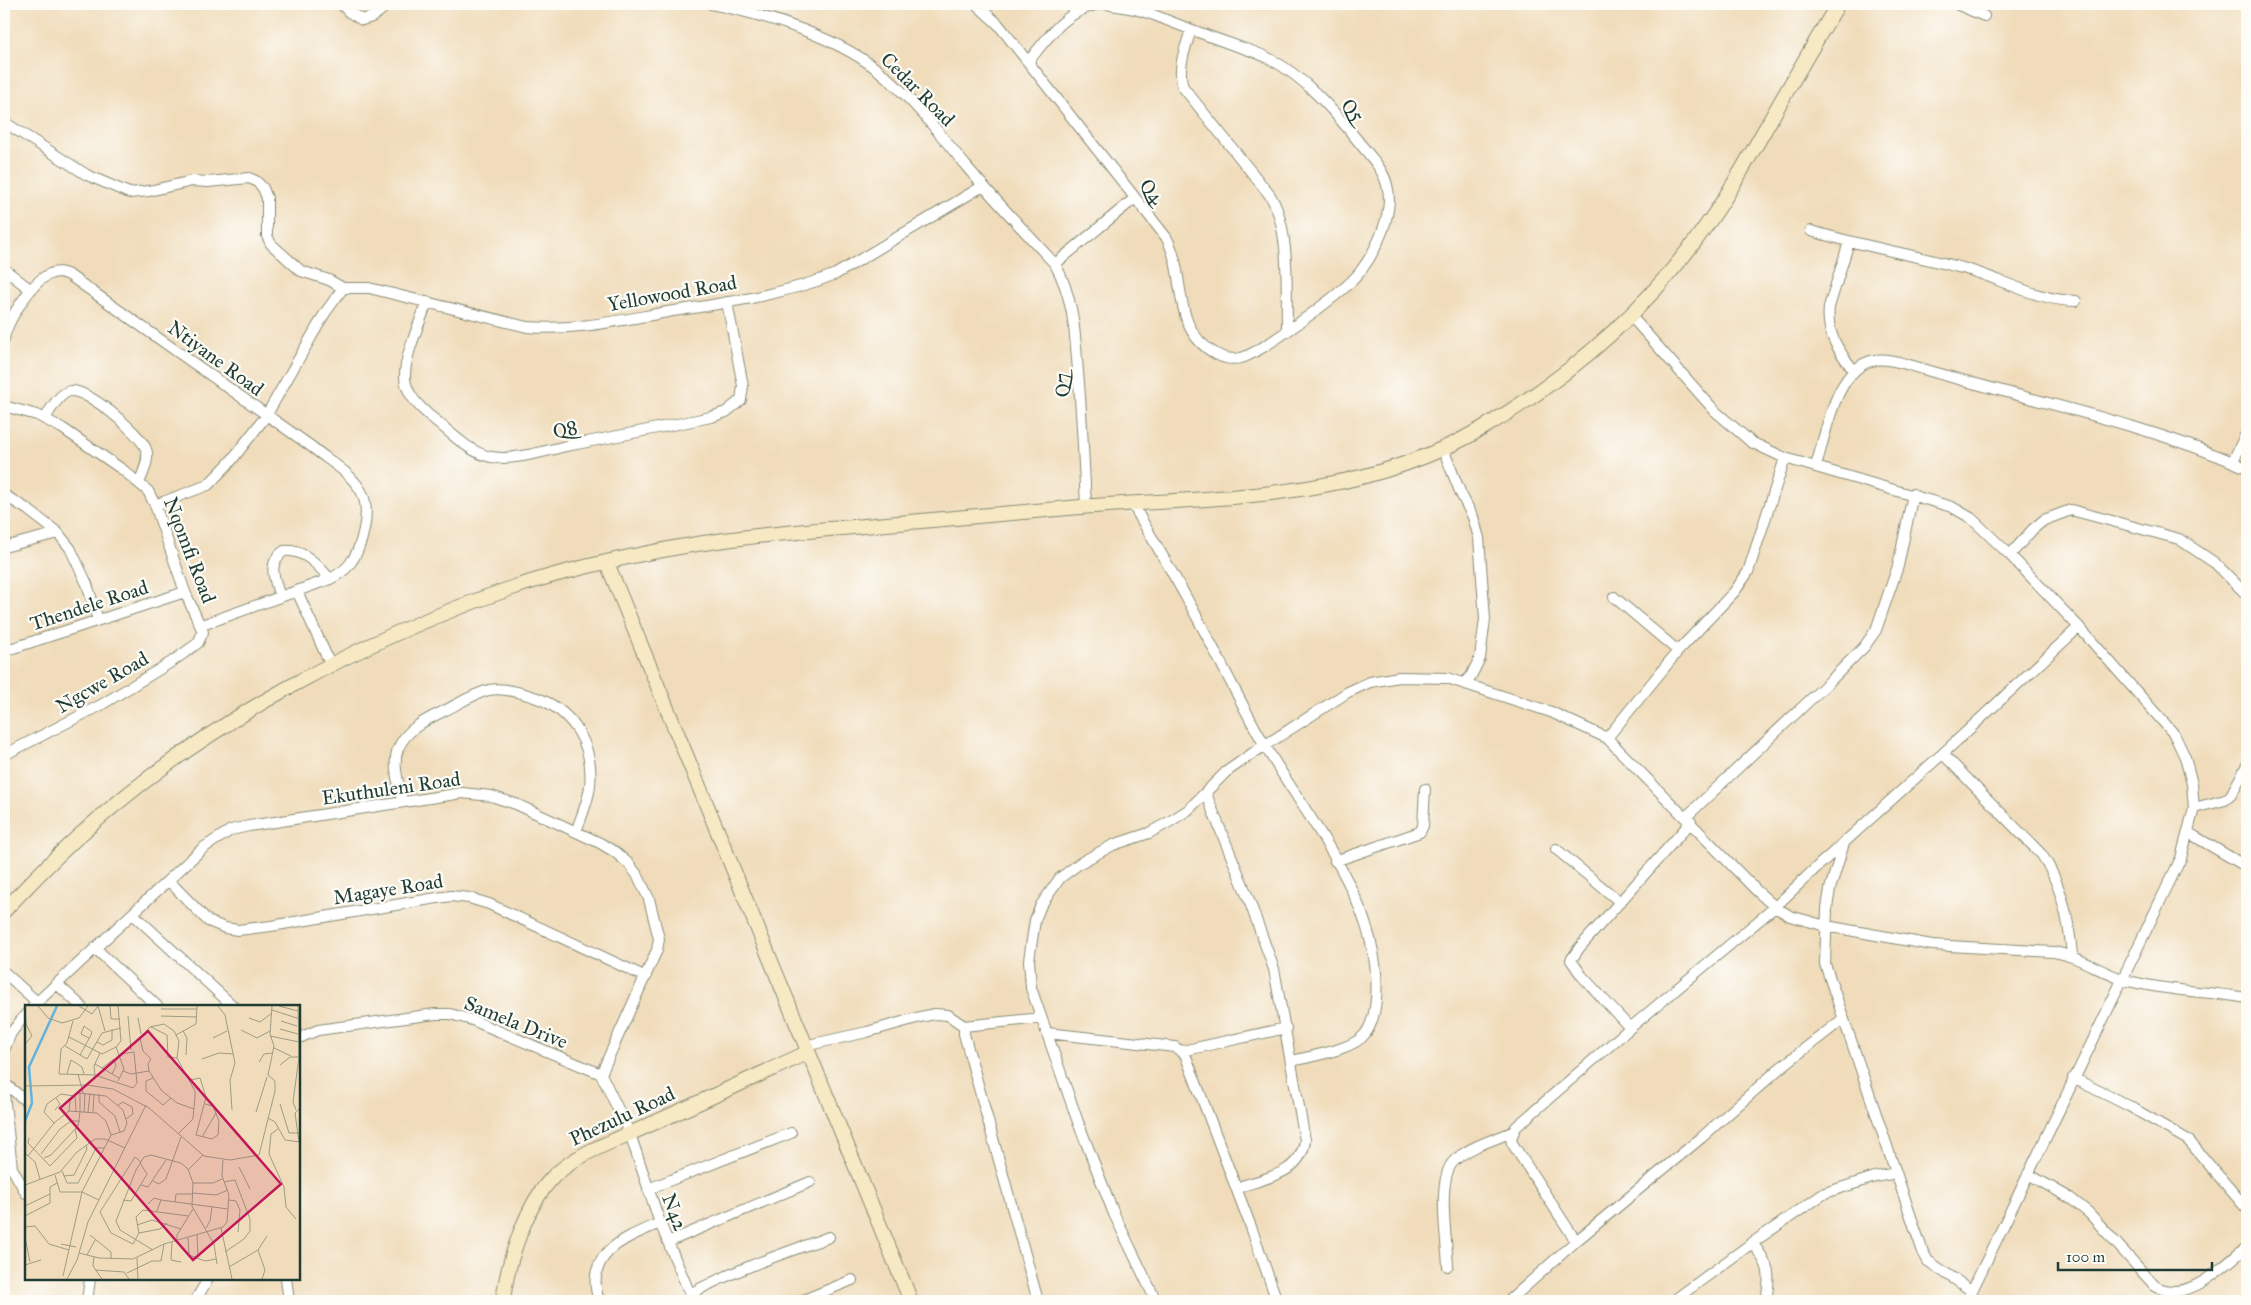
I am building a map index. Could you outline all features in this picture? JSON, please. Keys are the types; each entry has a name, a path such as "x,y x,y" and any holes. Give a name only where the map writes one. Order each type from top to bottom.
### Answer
{"street":[{"path":"341,4 349,12 362,20 372,17 389,4"},
{"name":"Cedar Road","path":"714,4 774,20 810,33 844,49 884,75 904,94 983,186 1055,264"},
{"name":"Q4","path":"976,4 998,24 1156,222 1175,255 1180,298 1184,313 1191,330 1204,346 1223,358 1242,357 1287,330"},
{"path":"1028,62 1065,18 1089,6 1099,4"},
{"name":"Q5","path":"1106,4 1134,9 1270,58 1296,77 1345,125 1378,168 1388,185 1386,218 1381,236 1360,273 1334,297 1287,330"},
{"path":"4,911 89,827 168,764 227,725 332,666 406,630 516,586 650,552 750,538 1132,503 1253,496 1312,489 1395,468 1443,449 1514,409 1566,374 1630,315 1683,256 1728,193 1838,4"},
{"path":"1956,4 1984,16"},
{"path":"1191,30 1182,62 1181,80 1184,87 1269,194 1279,213 1286,276 1287,330"},
{"path":"4,122 87,175 129,193 149,192 192,180 208,182 249,178 256,181 263,188 267,198 267,236 271,244 301,271 329,280 344,288 325,313 266,416 231,461 208,485 155,505"},
{"name":"Yellowood Road","path":"344,288 369,288 528,327 551,329 586,326 727,302 810,284 836,274 983,186"},
{"path":"1055,264 1135,198"},
{"path":"1811,231 1849,242 1966,269 2037,294 2076,301"},
{"path":"1849,242 1829,307 1828,318 1830,336 1840,354 1854,371"},
{"name":"Q7","path":"1055,264 1070,298 1074,320 1086,507"},
{"path":"4,270 31,290"},
{"name":"Ntiyane Road","path":"4,340 10,321 31,290 47,274 61,272 77,279 348,475 362,493 366,511 360,546 352,561"},
{"name":"Q8","path":"427,302 407,360 406,388 414,400 431,417 465,444 480,453 493,457 534,453 711,417 735,406 741,400 743,386 727,302"},
{"path":"1630,315 1715,411 1751,442 1785,458 1913,494 1962,512 2010,555 2079,626 2174,734 2185,757 2192,784 2194,808 2181,858 2073,1078 1967,1301"},
{"path":"1816,466 1837,394 1854,371 1875,360 1914,366 2147,430 2197,446 2247,468"},
{"path":"44,419 56,402 67,392 76,390 86,395 129,427 142,442 147,456 139,483"},
{"name":"Nqomfi Road","path":"4,406 24,410 62,428 139,483 152,496 185,592 202,625 330,579 341,573 352,561"},
{"path":"2233,462 2247,432"},
{"path":"1443,449 1461,494 1473,517 1479,538 1485,618 1480,658 1471,676 1464,683"},
{"path":"1607,738 1678,650 1735,591 1748,572 1785,458"},
{"path":"1630,1028 1582,976 1571,960 1688,819 1864,647 1876,630 1898,566 1913,494"},
{"path":"4,495 27,509 58,533 70,548 87,584 98,620"},
{"path":"1132,503 1198,619 1265,745 1312,817 1358,905 1369,936 1377,989 1372,1021 1365,1034 1351,1044 1292,1061"},
{"path":"2010,555 2033,529 2044,520 2071,510 2179,539 2215,563 2247,595"},
{"path":"4,547 58,533"},
{"path":"280,597 272,565 274,560 284,551 299,552 309,558 330,579"},
{"path":"607,563 911,1301"},
{"path":"297,591 332,666"},
{"name":"Thendele Road","path":"4,651 185,592"},
{"path":"1614,597 1678,650"},
{"name":"Ngcwe Road","path":"4,755 101,705 184,654 198,643 203,632 202,625"},
{"path":"1448,1266 1445,1176 1448,1168 1455,1160 1512,1132 1630,1028 1776,908 2079,626"},
{"path":"1156,1301 1114,1214 1031,988 1029,960 1035,920 1049,892 1060,878 1080,863 1113,845 1149,833 1169,822 1206,794 1226,772 1348,692 1370,682 1399,677 1447,678 1551,712 1607,738 1776,908 1790,916 1826,926 1932,945 2054,952 2072,955 2121,979 2247,998"},
{"path":"402,801 396,764 397,750 410,732 428,719 489,690 524,693 560,709 571,719 581,733 588,754 590,786 576,832"},
{"path":"1943,754 2042,855 2051,868 2064,904 2072,955"},
{"path":"2194,808 2225,800 2231,795 2247,765"},
{"path":"1335,861 1420,832 1423,826 1425,789"},
{"name":"Ekuthuleni Road","path":"35,1004 203,848 231,830 402,801 462,793 491,796 516,804 615,852 638,876 649,899 659,939 646,977 601,1074"},
{"path":"1206,794 1249,900 1274,969 1305,1140 1304,1152 1290,1168 1236,1188"},
{"path":"2189,833 2247,866"},
{"path":"1845,843 1830,889 1826,926 1825,964 1910,1218 1925,1256 1952,1279 1972,1292"},
{"path":"1556,849 1620,902"},
{"name":"Magaye Road","path":"169,881 208,920 225,928 238,930 451,896 469,898 516,915 646,977"},
{"path":"133,914 232,1005"},
{"path":"95,948 156,1005"},
{"path":"4,972 35,1004"},
{"path":"57,984 80,1005"},
{"name":"Samela Drive","path":"300,1038 318,1030 342,1026 450,1014 472,1020 601,1074"},
{"path":"806,1050 920,1016 935,1014 948,1016 964,1026 1041,1018"},
{"path":"1509,1301 1576,1241 1701,1138 1780,1068 1842,1019"},
{"path":"4,1050 11,1034 22,1025"},
{"path":"964,1026 966,1043 1038,1301"},
{"path":"1182,1051 1286,1028"},
{"path":"1047,1033 1175,1047 1182,1051 1187,1057 1277,1301"},
{"name":"Phezulu Road","path":"502,1301 509,1267 535,1203 546,1186 571,1162 585,1152 630,1134 806,1050"},
{"path":"601,1074 630,1134"},
{"path":"2073,1078 2129,1106 2188,1140 2247,1209"},
{"path":"4,1083 25,1100"},
{"path":"4,1094 12,1168 25,1191"},
{"path":"1512,1132 1512,1143 1576,1241"},
{"path":"648,1189 791,1133"},
{"name":"N42","path":"630,1134 660,1223 691,1298"},
{"path":"1673,1301 1752,1243 1825,1193 1875,1177 1896,1173"},
{"path":"2028,1174 2089,1213 2155,1286 2168,1295 2181,1295 2199,1287 2247,1247"},
{"path":"668,1242 810,1182"},
{"path":"599,1301 595,1281 597,1270 614,1246 622,1239 660,1223"},
{"path":"691,1298 711,1282 829,1237"},
{"path":"1752,1243 1768,1266 1770,1282 1766,1301"},
{"path":"87,1301 90,1280"},
{"path":"195,1301 207,1280"},
{"path":"286,1280 289,1301"},
{"path":"801,1301 852,1280"}]}
